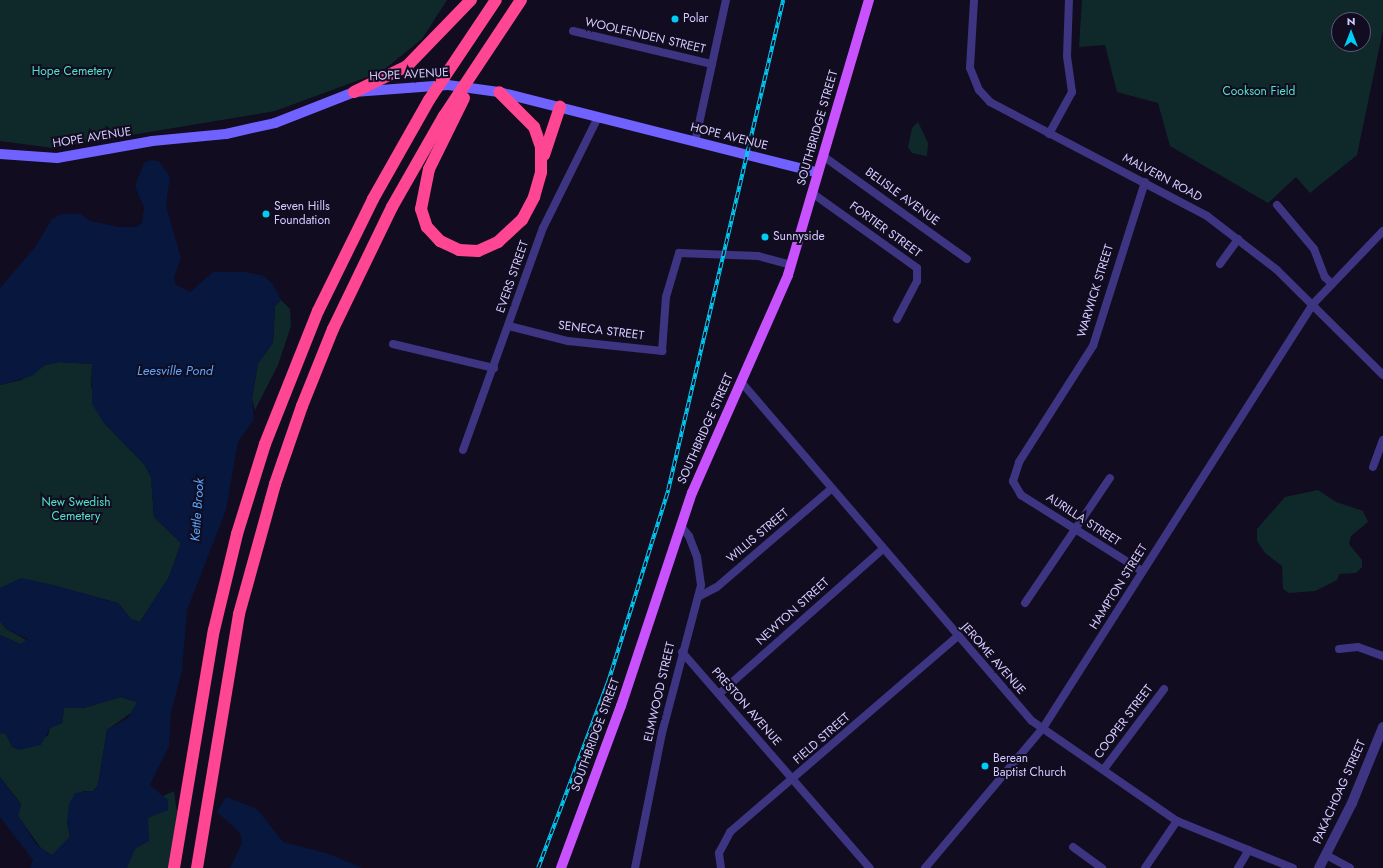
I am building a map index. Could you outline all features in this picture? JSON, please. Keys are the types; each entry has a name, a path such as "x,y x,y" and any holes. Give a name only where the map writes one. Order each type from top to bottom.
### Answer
{"highway":[{"path":"354,92 407,66 471,0"},
{"path":"174,868 212,637 237,534 260,457 328,290 429,100 496,0"},
{"path":"197,868 232,650 253,558 281,464 331,334 362,266 481,60 521,0"},
{"path":"499,92 534,127 541,147 541,172"},
{"path":"457,103 429,169 420,198 423,219 440,241 467,251 498,242 515,228 528,209 541,172 550,129 560,107"}],"main road":[{"name":"SOUTHBRIDGE STREET","path":"561,868 681,526 791,265 869,0"},
{"name":"HOPE AVENUE","path":"0,154 57,158 152,142 239,132 285,120 354,92 448,85 499,92 818,173"}],"street":[{"path":"695,142 726,0"},
{"name":"MALVERN ROAD","path":"974,0 970,58 979,90 1002,110 1197,210 1238,239 1313,304 1383,375"},
{"path":"1049,134 1072,92 1067,56 1069,0"},
{"name":"WOOLFENDEN STREET","path":"573,31 712,64"},
{"name":"EVERS STREET","path":"463,450 549,213 598,117"},
{"name":"BELISLE AVENUE","path":"823,156 967,258"},
{"name":"WARWICK STREET","path":"1014,485 1019,462 1093,346 1145,182"},
{"name":"FORTIER STREET","path":"812,192 917,268 917,281 897,319"},
{"path":"1277,204 1314,249 1325,277 1332,284"},
{"name":"HAMPTON STREET","path":"925,868 1043,728 1313,304 1383,231"},
{"path":"1220,264 1238,239"},
{"name":"SENECA STREET","path":"509,326 568,341 662,350 666,297 679,253 758,256 791,265"},
{"path":"393,344 494,368"},
{"name":"JEROME AVENUE","path":"742,383 831,489 1032,721 1177,821 1293,868"},
{"path":"1373,467 1383,440"},
{"path":"1025,603 1074,528 1110,478"},
{"name":"AURILLA STREET","path":"1014,485 1021,495 1142,572"},
{"name":"WILLIS STREET","path":"698,598 717,587 831,489"},
{"name":"ELMWOOD STREET","path":"635,868 682,652 698,598 701,574 697,557 689,536 681,526"},
{"name":"NEWTON STREET","path":"720,693 883,549"},
{"name":"FIELD STREET","path":"720,868 719,853 730,832 793,780 958,636"},
{"path":"1340,649 1358,647 1383,656"},
{"name":"PRESTON AVENUE","path":"682,652 720,693 870,868"},
{"name":"COOPER STREET","path":"1104,770 1164,689"},
{"name":"PAKACHOAG STREET","path":"1319,868 1352,803 1383,727"},
{"path":"1145,868 1177,821"},
{"path":"1073,847 1102,868"},
{"path":"1238,868 1249,850"},
{"path":"1326,856 1350,868"}],"green space":[{"name":"Hope Cemetery","path":"0,0 447,0 422,39 381,72 275,111 53,148 0,141"},
{"name":"Cookson Field","path":"1082,0 1383,0 1383,30 1357,155 1310,193 1296,177 1268,203 1170,146 1158,103 1117,92 1105,45 1079,47"},
{"path":"918,122 928,143 927,156 912,153 908,147 912,128"},
{"path":"281,300 290,309 291,326 278,365 255,410 252,399 258,363 273,343 275,306"},
{"name":"New Swedish Cemetery","path":"59,362 92,364 91,387 104,423 144,464 151,477 154,517 181,543 169,577 140,622 131,619 118,603 56,586 29,580 0,588 0,385 21,380 45,365"},
{"path":"1318,490 1336,502 1363,511 1368,522 1351,536 1349,544 1362,560 1362,567 1356,573 1339,574 1337,580 1315,591 1289,593 1283,589 1282,566 1265,553 1257,541 1257,529 1285,497"},
{"path":"0,621 6,629 28,641 20,644 0,635"},
{"path":"121,697 137,702 135,710 107,730 98,785 93,792 83,791 67,823 70,836 60,850 52,855 43,851 18,816 21,804 0,777 0,733 6,734 12,746 48,736 50,728 62,723 64,708 83,708"},
{"path":"174,791 177,813 170,868 104,868 144,805"}],"water":[{"name":"Leesville Pond","path":"151,160 159,161 170,177 166,206 181,258 174,277 176,285 190,292 213,272 244,272 262,275 272,283 281,300 275,306 273,343 258,363 252,399 254,419 238,442 226,510 187,610 182,671 171,712 169,746 150,785 168,800 168,810 148,818 149,841 135,849 127,868 30,868 33,860 0,817 0,777 21,805 18,816 37,845 52,855 70,836 67,823 69,804 75,793 93,791 98,785 107,730 128,718 137,702 121,697 83,708 64,708 62,723 50,728 41,745 19,750 12,747 6,734 0,733 0,635 20,644 28,639 6,629 0,621 0,588 21,578 56,586 118,603 131,619 140,622 169,577 181,543 154,517 151,477 144,464 104,423 92,404 92,364 59,362 45,365 32,376 0,385 0,288 36,246 51,220 61,214 81,214 90,221 119,227 136,227 142,223 144,208 135,186 144,163"},
{"path":"226,797 257,809 283,842 329,854 362,868 230,868 242,843 240,833 217,812"}],"railway":[{"path":"538,868 608,682 668,490 783,0"}],"place":[{"name":"Polar","path":"675,19"},
{"name":"Seven Hills Foundation","path":"266,214"},
{"name":"Sunnyside","path":"765,237"},
{"name":"Berean Baptist Church","path":"985,766"}],"water label":[{"name":"Kettle Brook","path":"198,510"}]}
